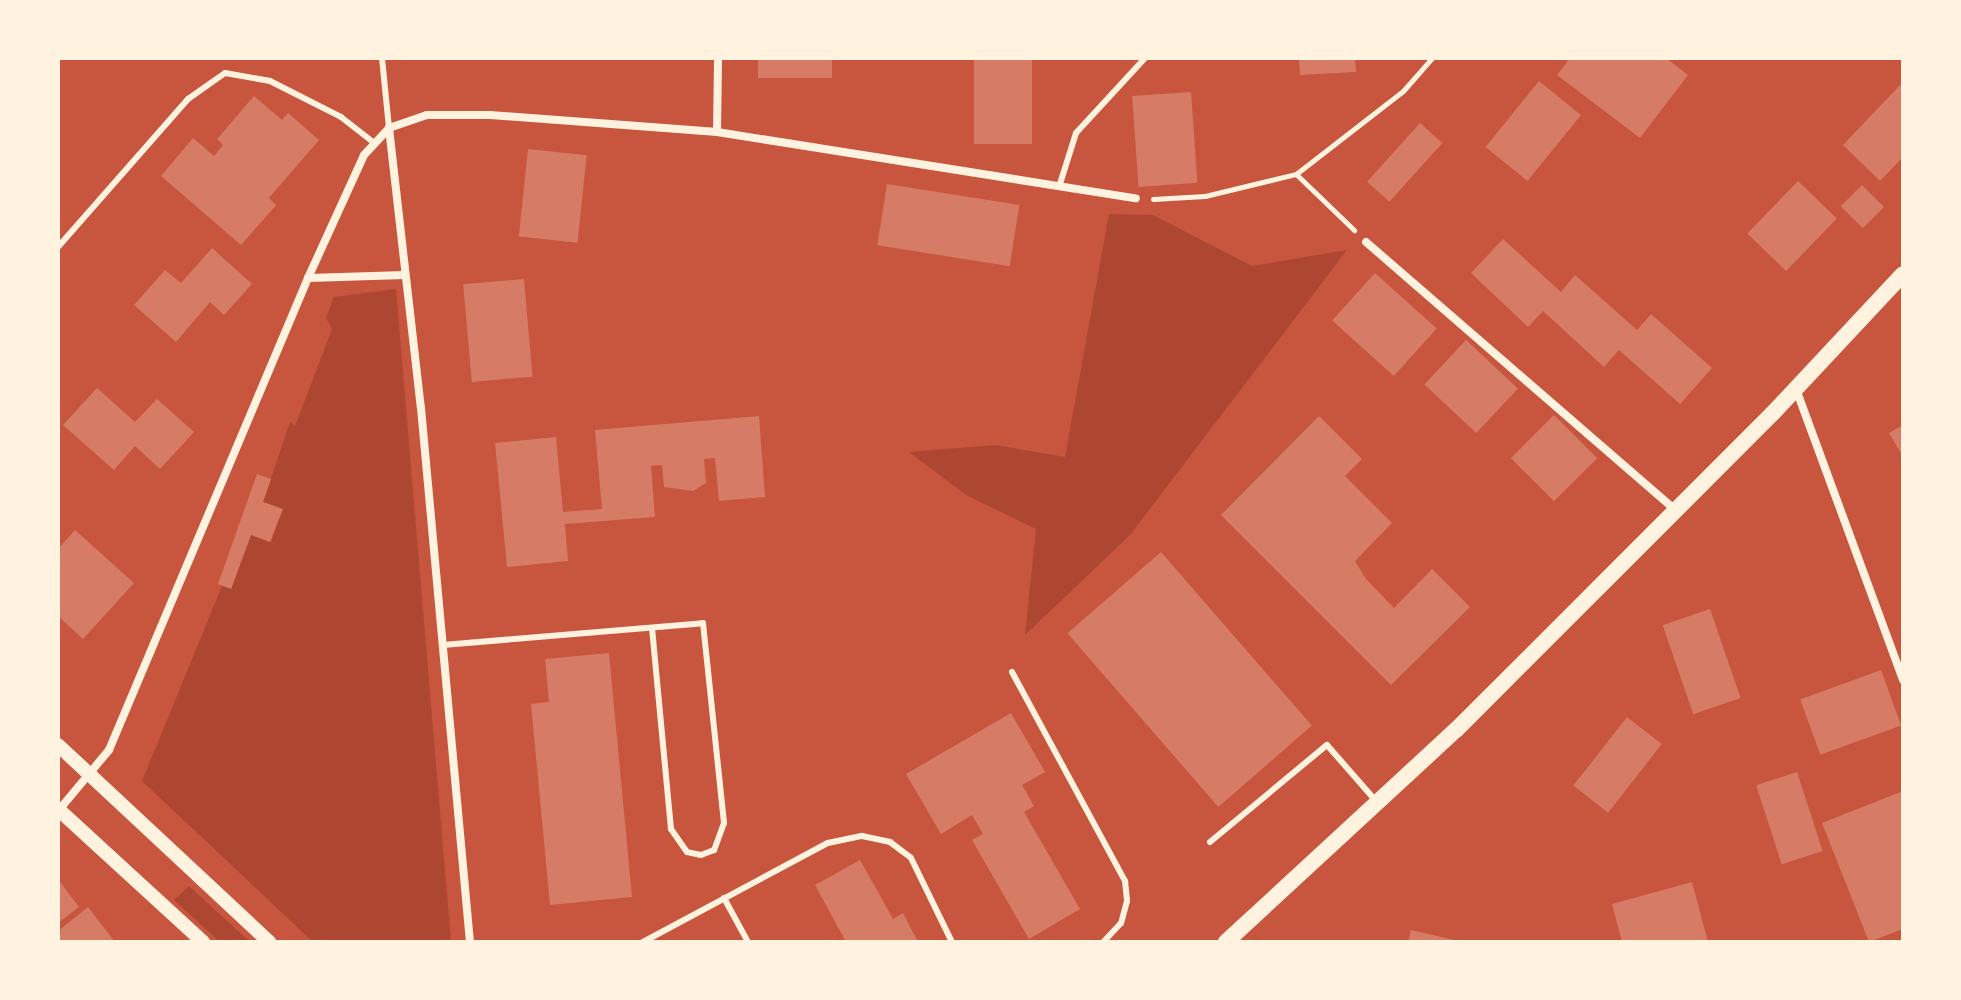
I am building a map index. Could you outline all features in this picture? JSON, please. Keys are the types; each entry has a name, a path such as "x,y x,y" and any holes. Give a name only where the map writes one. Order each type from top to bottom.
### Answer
{"main road":[{"path":"1226,942 1378,803 1676,511 1903,274"}],"street":[{"path":"717,132 718,58"},
{"path":"203,942 58,810 92,776 120,727 308,278 372,141 389,128 427,115 477,115 717,132 1136,198"},
{"path":"389,128 443,645 470,942"},
{"path":"1366,242 1676,511"},
{"path":"308,278 405,275"},
{"path":"1796,389 1903,680"},
{"path":"58,745 269,942"}],"lane":[{"path":"382,58 389,128"},
{"path":"1059,187 1076,133 1145,58"},
{"path":"58,247 188,99 225,73 270,81 341,117 372,141"},
{"path":"443,645 703,623 724,823 714,850 701,855 687,852 671,829 652,628"},
{"path":"1012,672 1125,881 1127,901 1121,923 1103,942"},
{"path":"1210,842 1327,745 1378,803"},
{"path":"643,942 828,843 862,836 890,842 911,858 952,942"},
{"path":"724,898 748,942"}],"path":[{"path":"1136,198 1205,196 1296,174 1403,91 1432,58"},
{"path":"1296,174 1366,242"}],"shaded area":[{"path":"1109,214 1153,215 1252,266 1347,250 1130,535 1025,635 1036,529 966,495 909,452 996,445 1065,457"},
{"path":"396,289 451,942 313,942 142,781 222,586 231,589 251,535 271,542 282,509 263,502 290,422 295,426 332,329 326,318 334,297"},
{"path":"189,886 250,942 220,942 174,900"}],"building":[{"path":"758,58 832,58 832,78 758,78"},
{"path":"974,58 1032,58 1032,144 974,144"},
{"path":"1299,58 1355,58 1356,72 1300,75"},
{"path":"1563,58 1666,58 1688,75 1640,138 1557,75 1568,61"},
{"path":"1539,81 1581,115 1527,181 1486,147"},
{"path":"1903,82 1903,157 1880,181 1843,145"},
{"path":"1191,92 1197,183 1138,187 1132,96"},
{"path":"254,96 282,120 288,113 319,140 269,198 276,205 241,245 161,176 193,138 214,156 223,145 217,139"},
{"path":"1420,123 1442,143 1389,202 1367,182"},
{"path":"528,149 587,155 577,243 519,237"},
{"path":"1798,181 1837,219 1786,271 1747,234"},
{"path":"887,184 1019,205 1010,266 877,245"},
{"path":"1862,185 1884,207 1863,228 1841,206"},
{"path":"1503,239 1561,292 1575,275 1637,330 1651,314 1712,368 1680,404 1619,350 1604,367 1543,311 1528,327 1471,273"},
{"path":"212,248 252,284 224,315 210,302 176,342 134,305 165,270 181,283"},
{"path":"1375,273 1437,329 1394,376 1332,321"},
{"path":"524,279 533,377 472,382 463,284"},
{"path":"1466,340 1518,388 1476,433 1424,385"},
{"path":"97,388 135,422 157,399 194,432 160,469 135,446 114,470 63,425"},
{"path":"1554,415 1597,458 1554,501 1511,458"},
{"path":"759,416 765,497 719,501 715,458 704,459 706,483 693,491 664,487 662,465 651,466 655,517 565,524 568,561 507,567 495,443 556,437 563,512 602,509 595,430"},
{"path":"1319,416 1362,459 1345,476 1392,523 1355,561 1366,579 1394,608 1432,569 1470,607 1391,685 1221,515"},
{"path":"1903,425 1903,457 1889,433"},
{"path":"257,474 271,479 263,502 283,509 270,542 251,535 231,589 218,584"},
{"path":"75,530 134,583 83,639 58,616 58,549"},
{"path":"1161,552 1312,726 1218,807 1067,633"},
{"path":"1710,609 1741,698 1693,714 1663,625"},
{"path":"609,653 632,897 550,905 531,704 549,702 545,659"},
{"path":"1881,670 1901,725 1820,755 1800,699"},
{"path":"1011,713 1045,772 1022,785 1034,806 1024,812 1080,909 1029,939 972,840 983,834 972,815 941,834 906,774"},
{"path":"1627,717 1662,744 1608,813 1573,786"},
{"path":"1797,772 1823,851 1782,864 1756,785"},
{"path":"1903,791 1903,929 1869,942 1822,823"},
{"path":"860,860 893,919 903,913 918,942 846,942 815,885"},
{"path":"58,879 79,907 58,923"},
{"path":"1692,882 1708,942 1622,942 1612,904"},
{"path":"88,907 115,942 58,942 58,931"},
{"path":"1411,930 1459,941 1459,942 1408,942"}]}
